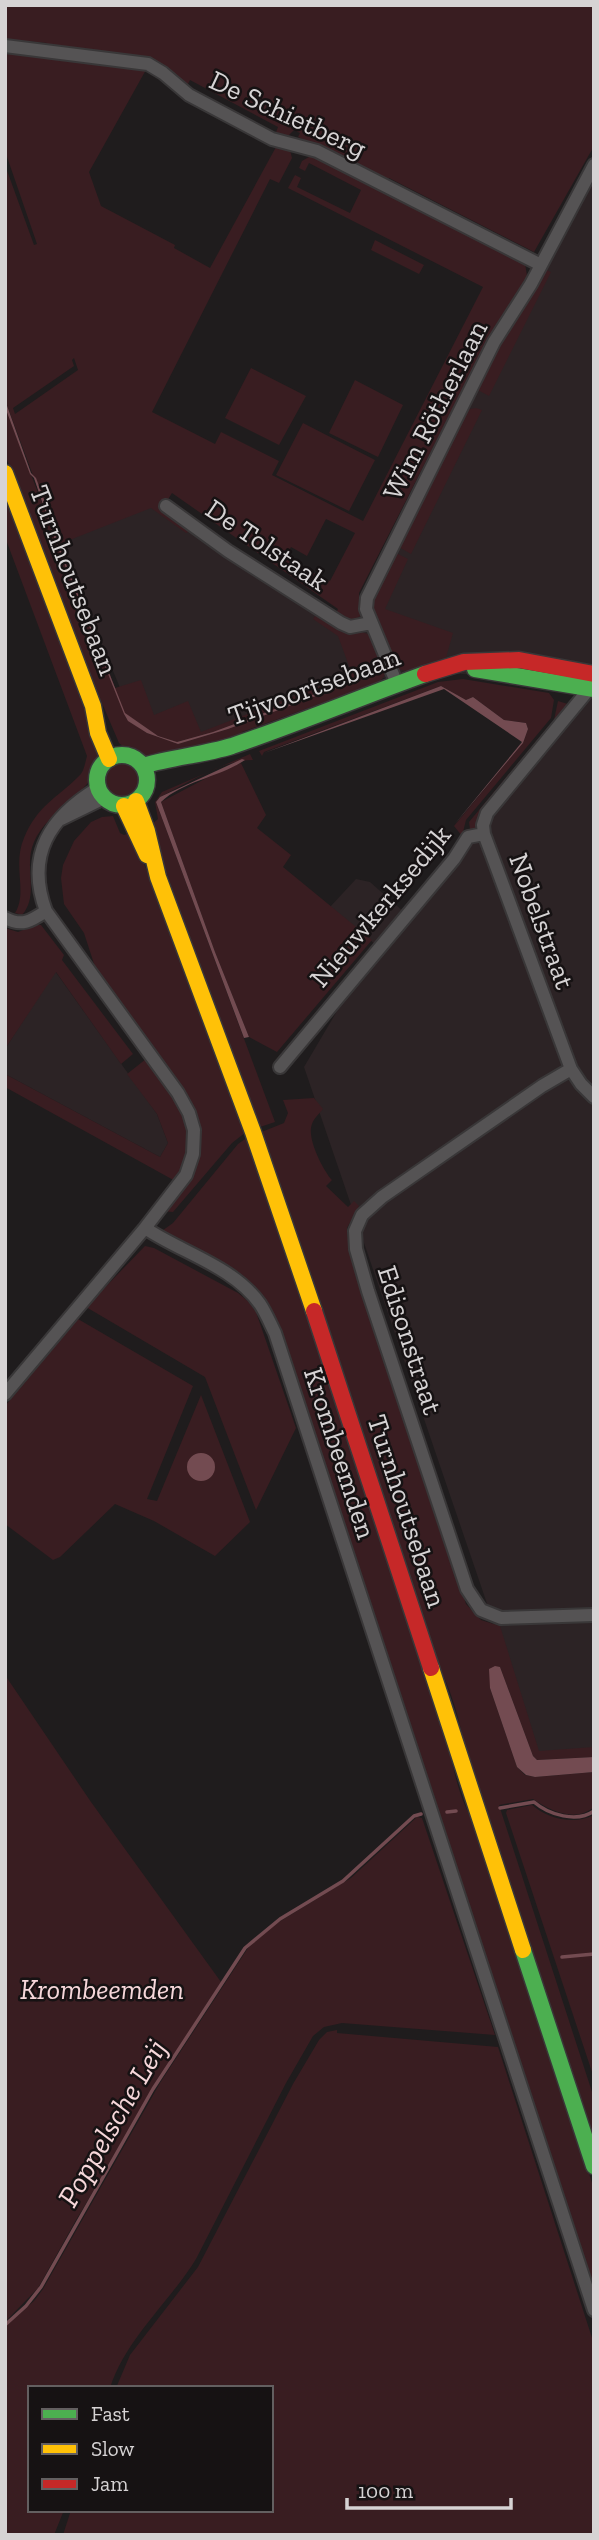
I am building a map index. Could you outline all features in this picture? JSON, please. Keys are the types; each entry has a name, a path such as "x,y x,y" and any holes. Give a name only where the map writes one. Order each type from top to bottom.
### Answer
{"main road":[{"name":"Turnhoutsebaan","path":"5,473 93,706 108,729 114,757"},
{"name":"Tijvoortsebaan","path":"145,772 175,768 196,755 231,746 450,666 593,684"},
{"path":"114,757 131,757 145,772 144,794 130,804 113,804 101,793 98,772 114,757"},
{"name":"Turnhoutsebaan","path":"130,804 147,831 159,877 253,1132 594,2166"}],"street":[{"name":"De Schietberg","path":"5,46 148,64 189,95 272,139 317,151 541,265"},
{"name":"Wim Rötherlaan","path":"397,684 366,609 367,598 494,342 541,265 594,165"},
{"name":"De Tolstaak","path":"166,506 228,551 341,623 350,627 371,623"},
{"name":"Nieuwkerksedijk","path":"280,1068 445,870 468,837 484,834 483,824 487,813 593,684"},
{"path":"5,1394 145,1228 186,1175 193,1154 192,1121 178,1093 46,911 41,898 37,871 44,843 73,803 101,793"},
{"name":"Nobelstraat","path":"484,834 571,1069 594,1097"},
{"path":"5,918 15,924 26,923 46,911"},
{"name":"Edisonstraat","path":"571,1069 542,1086 369,1207 357,1222 355,1240 368,1291 447,1534 467,1590 475,1604 489,1615 501,1618 594,1615"},
{"name":"Krombeemden","path":"145,1228 238,1282 259,1302 275,1333 594,2310"}],"shaded area":[{"path":"594,174 594,1751 539,1756 304,1067 376,945 330,907 356,879 370,882 405,913 590,691 539,678 405,671 149,757 59,542 150,504 341,622 371,601 458,416"},
{"path":"5,400 125,713 158,736 177,742 213,732 368,674 369,676 228,729 178,744 147,733 128,721 56,543 34,478 30,474 5,407"},
{"path":"441,686 466,700 473,697 504,720 526,723 528,729 523,743 454,825 522,742 444,689 264,753"},
{"path":"242,759 245,760 180,789 161,802 249,1037 244,1038 156,802 160,797"},
{"path":"55,971 157,1114 168,1143 160,1157 5,1074 5,1049"},
{"path":"201,1453 211,1457 215,1467 211,1477 201,1481 191,1477 187,1467 191,1457"},
{"path":"500,1667 533,1756 537,1760 594,1757 594,1772 535,1777 526,1775 517,1767 490,1688 489,1669"}],"green space":[{"path":"5,5 594,5 594,146 534,252 389,178 386,182 298,137 300,133 294,130 286,138 275,135 278,127 190,80 186,88 164,70 48,47 47,43 5,39"},
{"path":"5,50 147,68 89,172 101,206 175,245 174,248 210,268 276,147 290,150 292,158 279,183 270,179 152,412 215,444 221,432 279,461 272,475 363,521 483,287 288,188 295,175 301,178 297,187 350,213 361,190 309,163 305,171 299,168 302,161 314,154 525,263 527,276 478,359 359,593 360,616 352,622 336,613 338,609 172,493 162,509 193,530 186,533 151,508 62,543 115,688 141,680 154,715 188,701 201,732 352,674 338,636 313,619 317,613 347,633 362,632 370,635 386,673 380,682 242,732 243,735 220,743 142,757 119,743 5,455 5,407 71,578 5,400 5,165 34,245 37,244 5,151","holes":["74,358 78,370 15,414 13,408 74,366","326,519 355,533 330,581 285,558 291,547 307,556","368,674 369,676 228,729 178,744 147,733 126,718 125,714 158,736 177,742 213,732"]},
{"path":"375,240 424,265 419,274 371,250"},
{"path":"544,269 551,272 489,396 476,389 499,343"},
{"path":"251,368 306,396 279,445 225,418"},
{"path":"355,380 403,405 378,457 329,433"},
{"path":"465,410 482,410 411,554 397,546"},
{"path":"303,423 375,460 349,511 276,475"},
{"path":"5,492 100,751 92,778 41,829 34,842 30,861 30,898 22,915 15,913 19,905 19,859 24,838 41,810 81,774 87,756 5,537"},
{"path":"394,552 408,559 385,609 453,633 445,661 408,671 397,669 372,603"},
{"path":"463,679 549,693 554,700 551,718 466,820 462,836 454,826 523,743 528,729 526,723 504,720 473,697 466,700 441,686 264,752 262,756 259,751 438,682"},
{"path":"558,701 571,705 484,808 475,829 470,829 469,822 554,720"},
{"path":"250,754 253,760 241,761 218,768"},
{"path":"122,763 134,768 139,780 134,792 122,797 110,792 105,780 110,768"},
{"path":"241,763 266,815 257,828 291,855 283,867 372,940 277,1052 249,1037 161,802"},
{"path":"205,773 160,797 156,802 275,1122 257,1128 150,826 158,819 155,802 162,792"},
{"path":"113,816 120,833 130,833 148,873 246,1132 232,1143 173,1212 162,1211 184,1185 196,1117 193,1108 97,973 84,933 64,904 61,878 63,865 74,841 91,822"},
{"path":"41,925 64,955 62,960 133,1054 121,1064 56,972 5,1049 5,928 18,932"},
{"path":"146,1059 184,1116 188,1145 177,1182 5,1087 5,1074 160,1157 168,1143 157,1114 127,1074"},
{"path":"314,1098 323,1109 312,1125 314,1148 332,1180 326,1186 348,1207 354,1201 359,1206 347,1228 349,1249 466,1604 481,1620 500,1626 539,1751 594,1747 594,1757 537,1760 533,1756 500,1667 490,1688 517,1767 525,1775 535,1777 594,1772 594,1807 587,1812 563,1814 533,1799 499,1805 594,2098 594,2151 467,1757 454,1705 433,1656 259,1133 284,1123 288,1113 283,1100"},
{"path":"248,1137 446,1729 453,1769 461,1794 478,1830 594,2189 594,2296 262,1301 159,1233 173,1223 238,1144"},
{"path":"145,1246 154,1248 238,1293 256,1312 296,1428 256,1510 205,1377 86,1307"},
{"path":"78,1319 193,1386 147,1499 157,1501 201,1395 250,1522 215,1556 154,1521 115,1504 60,1557 53,1560 5,1524 5,1406"},
{"name":"Krombeemden","path":"5,1675 91,1802 221,1982 76,2220 38,2288 5,2322"},
{"path":"532,1805 546,1814 562,1819 578,1820 594,1815 594,2078 506,1813 507,1810"},
{"path":"417,1817 422,1818 495,2035 342,2023 324,2027 313,2036 196,2259 126,2353 111,2386 28,2386 28,2512 63,2512 54,2535 5,2535 5,2327 34,2301 43,2289 160,2083 248,1948 269,1928 351,1878"},
{"path":"337,2030 337,2033 498,2047 594,2344 594,2534 63,2535 70,2512 273,2512 273,2386 117,2386 130,2355 198,2267 293,2084 319,2040 327,2032"}],"waterway":[{"name":"Poppelsche Leij","path":"500,1808 534,1802 547,1811 563,1816 587,1815 594,1811"},
{"name":"Poppelsche Leij","path":"447,1812 456,1811"},
{"name":"Poppelsche Leij","path":"5,2325 26,2306 41,2287 153,2089 245,1948 280,1919 343,1881 414,1816 421,1814"},
{"path":"562,1957 594,1954"}],"traffic: fast":[{"path":"475,669 594,689"},
{"path":"143,766 232,746 425,674"},
{"path":"122,755 140,762 147,780 140,798 122,805 104,798 97,780 104,762 122,755"},
{"path":"523,1950 594,2166"}],"traffic: slow":[{"path":"5,473 93,706 98,733 109,759"},
{"path":"136,801 147,831 158,877 253,1132 314,1311"},
{"path":"124,806 147,855"},
{"path":"431,1668 523,1950"}],"traffic: jam":[{"path":"425,674 464,662 519,660 594,674"},
{"path":"314,1311 431,1668"}]}
